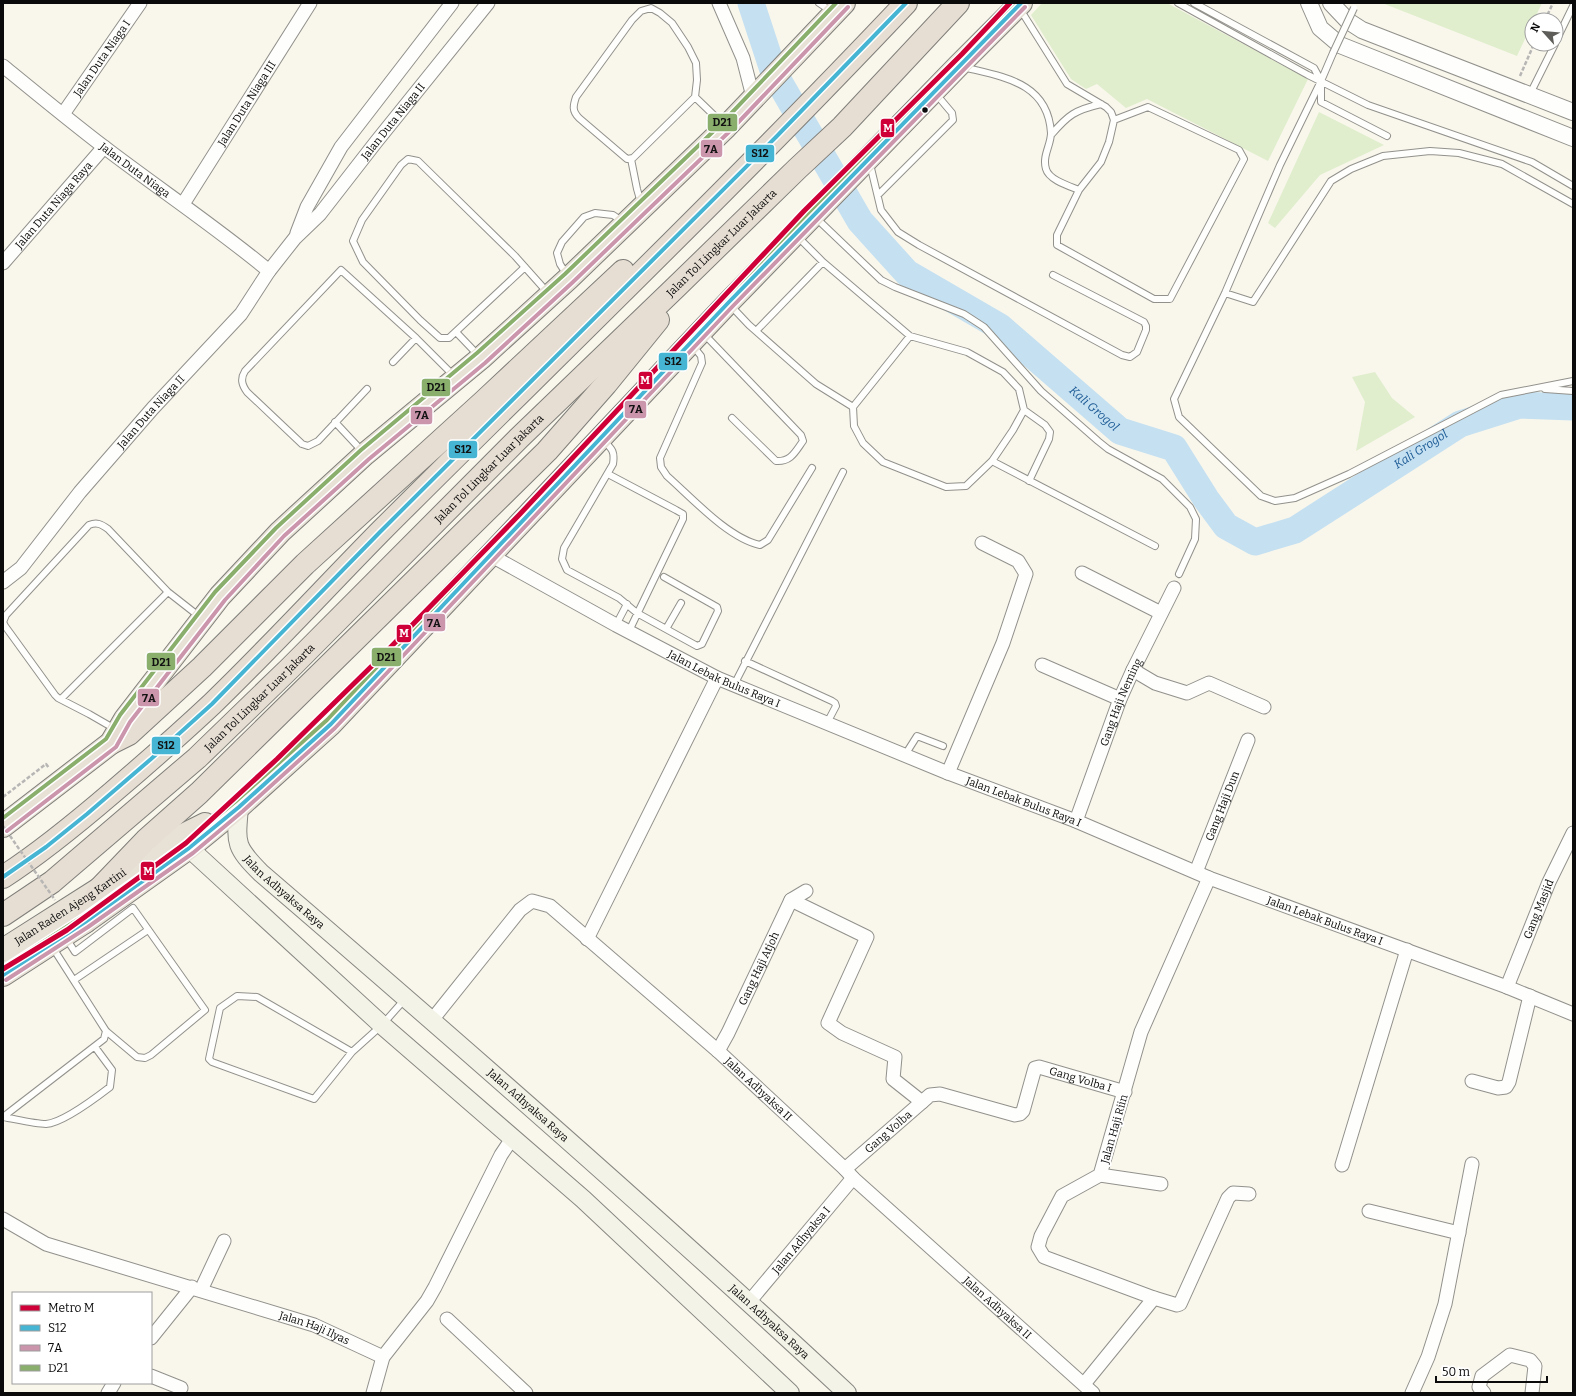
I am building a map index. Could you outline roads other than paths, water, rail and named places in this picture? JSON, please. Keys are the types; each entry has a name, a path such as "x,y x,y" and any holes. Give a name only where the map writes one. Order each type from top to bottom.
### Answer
{"highway":[{"path":"3,877 48,845 90,811 157,754 212,704 377,535 599,316 818,96 906,3"},
{"name":"Jalan Tol Lingkar Luar Jakarta","path":"3,915 52,882 197,758 291,667 519,438 676,288 797,169 842,128 958,3"},
{"name":"Jalan Raden Ajeng Kartini","path":"3,975 58,944 85,922 189,848 239,807 332,724 728,303 816,212 848,179 871,168 934,91 1020,5"},
{"path":"3,826 114,737 125,719 220,596 280,532 365,454 481,358 569,278 726,127 793,56 832,6"},
{"path":"114,737 129,734 202,666 305,564 483,402 641,255 729,184"},
{"path":"85,922 99,889 146,840 199,793 547,451 655,325 676,288"},
{"name":"Jalan Raden Ajeng Kartini","path":"3,950 99,889 155,849 202,825 222,821"}],"main road":[{"name":"Jalan Adhyaksa Raya","path":"239,807 237,836 240,848 261,873 432,1020 749,1302 847,1393"},
{"path":"189,848 382,1025 583,1199 790,1393"}],"street":[{"name":"Jalan Duta Niaga I","path":"63,114 140,3"},
{"name":"Jalan Duta Niaga III","path":"183,204 310,3"},
{"name":"Jalan Duta Niaga II","path":"295,238 308,207 341,147 452,3"},
{"name":"Jalan Duta Niaga II","path":"3,582 21,568 80,492 153,408 241,314 269,271 295,238 320,214 488,3"},
{"path":"719,3 757,93"},
{"path":"1310,3 1320,28 1340,45 1573,138"},
{"path":"1331,3 1348,21 1362,30 1530,94 1573,112"},
{"path":"1403,71 1411,49"},
{"name":"Jalan Duta Niaga","path":"3,66 104,147 183,204 269,271"},
{"path":"1522,117 1530,94"},
{"name":"Jalan Duta Niaga Raya","path":"3,263 104,147"},
{"path":"948,773 1003,643 1026,574 1018,561 982,543"},
{"name":"Jalan Lebak Bulus Raya I","path":"490,555 616,625 717,678 948,773 1076,821 1209,878 1507,986 1573,1014"},
{"path":"1082,573 1161,613"},
{"name":"Gang Haji Neming","path":"1076,821 1132,670 1174,588"},
{"path":"1042,665 1120,699"},
{"path":"1132,670 1155,683 1187,693 1209,683 1264,707"},
{"path":"587,939 717,678"},
{"name":"Gang Haji Dun","path":"1196,872 1248,740"},
{"name":"Gang Masjid","path":"1507,986 1549,882 1573,832"},
{"name":"Jalan Haji Riin","path":"1154,1298 1044,1257 1038,1248 1041,1236 1062,1196 1100,1175 1141,1032 1209,878"},
{"path":"791,900 806,891"},
{"path":"791,900 867,937 828,1023 842,1033 895,1058 893,1079 926,1098"},
{"name":"Gang Haji Atjoh","path":"718,1051 791,900"},
{"name":"Jalan Adhyaksa II","path":"432,1020 520,910 532,901 550,906 718,1051 849,1174 1089,1389"},
{"path":"1342,1166 1406,950"},
{"path":"1472,1081 1498,1088 1506,1087 1509,1082 1530,996"},
{"name":"Gang Volba I","path":"926,1098 940,1094 1020,1114 1023,1111 1035,1068 1039,1066 1125,1092"},
{"name":"Gang Volba","path":"849,1174 926,1098"},
{"path":"373,1393 383,1358 430,1296 501,1155 512,1137"},
{"path":"1412,1393 1428,1357 1444,1304 1472,1164"},
{"name":"Jalan Adhyaksa I","path":"749,1302 849,1174"},
{"path":"1100,1175 1160,1184"},
{"path":"1089,1389 1154,1298 1175,1305 1180,1304 1228,1198 1233,1194 1249,1194"},
{"path":"1368,1211 1459,1233"},
{"name":"Jalan Haji Ilyas","path":"3,1219 46,1244 314,1324 383,1358"},
{"path":"152,1337 196,1288 224,1242"},
{"path":"447,1319 526,1393"},
{"path":"1484,1393 1478,1387 1482,1376 1510,1355 1530,1360 1535,1366 1532,1393"},
{"path":"152,1376 181,1388"},
{"path":"108,1393 113,1384"}],"lane":[{"path":"1178,3 1368,105 1532,162 1573,186"},
{"path":"1194,3 1314,68 1321,81 1321,102 1387,136"},
{"path":"1020,5 1067,84 1101,104 1111,112 1114,120 1109,142 1101,162 1079,190 1057,235 1058,245 1154,299 1170,299 1244,159 1239,150 1148,107 1114,120"},
{"path":"1353,5 1321,81 1280,165 1225,293 1174,399 1179,417 1261,496 1275,501 1295,498 1349,474 1501,395 1573,381"},
{"path":"1564,28 1571,16 1573,6"},
{"path":"651,8 672,23 688,47 696,63 697,80 695,97 631,159 626,159 578,118 574,113 573,106 576,97 632,20 641,12 651,8"},
{"path":"1530,94 1551,52"},
{"path":"958,66 1017,82 1036,95 1049,117 1051,135 1045,158 1046,170 1051,177 1079,190"},
{"path":"878,195 953,120 952,113 934,91"},
{"path":"695,97 726,127"},
{"path":"1051,135 1065,118 1081,108 1101,104"},
{"path":"1225,293 1253,302 1331,181 1351,169 1382,156 1430,151 1466,154 1502,164 1573,204"},
{"path":"525,268 449,338 440,338 420,320 363,262 353,241 362,220 402,165 408,159 418,160 525,268 550,295"},
{"path":"631,159 637,189 643,207"},
{"path":"871,168 881,210 898,232 919,245 1122,355 1130,357 1137,352 1146,330 1144,322 1053,275"},
{"path":"569,278 560,264 558,253 562,242 584,217 595,212 613,215 625,223"},
{"path":"816,212 881,280 894,287 964,314 977,321 1041,391 1103,445 1162,479 1190,507 1196,519 1195,539 1179,574"},
{"path":"795,234 823,262 910,336 967,352 1003,372 1019,389 1024,410 1045,426 1050,432 1050,439 1029,481"},
{"path":"756,330 823,262"},
{"path":"367,389 318,441 308,446 302,444 247,392 242,385 242,377 243,374 340,270 416,338 456,378"},
{"path":"728,303 749,325 816,384 853,407"},
{"path":"456,332 481,358"},
{"path":"910,336 853,407 854,426 863,443 883,462 946,487 966,486 992,461 1014,430 1024,410"},
{"path":"696,337 801,435 803,441 790,458 784,462 776,461 732,418"},
{"path":"696,337 702,363 660,458 661,467 667,476 727,530 750,543 760,545 768,540 812,468"},
{"path":"393,362 416,338"},
{"path":"1538,389 1573,391"},
{"path":"336,422 365,454"},
{"path":"602,438 612,448 614,455 613,464 564,548 562,559 567,570 619,598 637,613 697,646 702,644 718,611 717,607 664,577"},
{"path":"992,461 1155,546"},
{"path":"734,685 843,472"},
{"path":"608,474 682,514 683,519 628,631"},
{"path":"114,737 55,695 5,626 3,622 6,615 89,526 95,523 102,524 108,529 168,592 203,619"},
{"path":"61,699 168,592"},
{"path":"666,629 681,603"},
{"path":"616,625 627,604"},
{"path":"745,661 835,703 836,706 827,723"},
{"path":"905,755 916,736 943,746"},
{"path":"133,908 205,1010 151,1055 145,1058 137,1057 106,1031 74,980 58,944 76,952 133,908"},
{"path":"74,980 148,930"},
{"path":"352,1052 257,997 237,996 220,1008 209,1059 212,1062 314,1099 352,1052 382,1025 407,998"},
{"path":"3,1117 95,1047 104,1039 106,1031"},
{"path":"3,1117 47,1124 62,1118 96,1098 110,1086 112,1070 95,1047"}],"waterway":[{"name":"Kali Grogol","path":"751,3 774,73 860,221 907,273 1000,327 1120,431 1174,448 1206,499 1226,526 1255,542 1295,530 1460,424 1520,405 1573,407"}],"metro line":[{"name":"M","path":"3,969 67,930 186,843 277,759 382,656 520,514 804,211 962,54 1010,3"}]}
